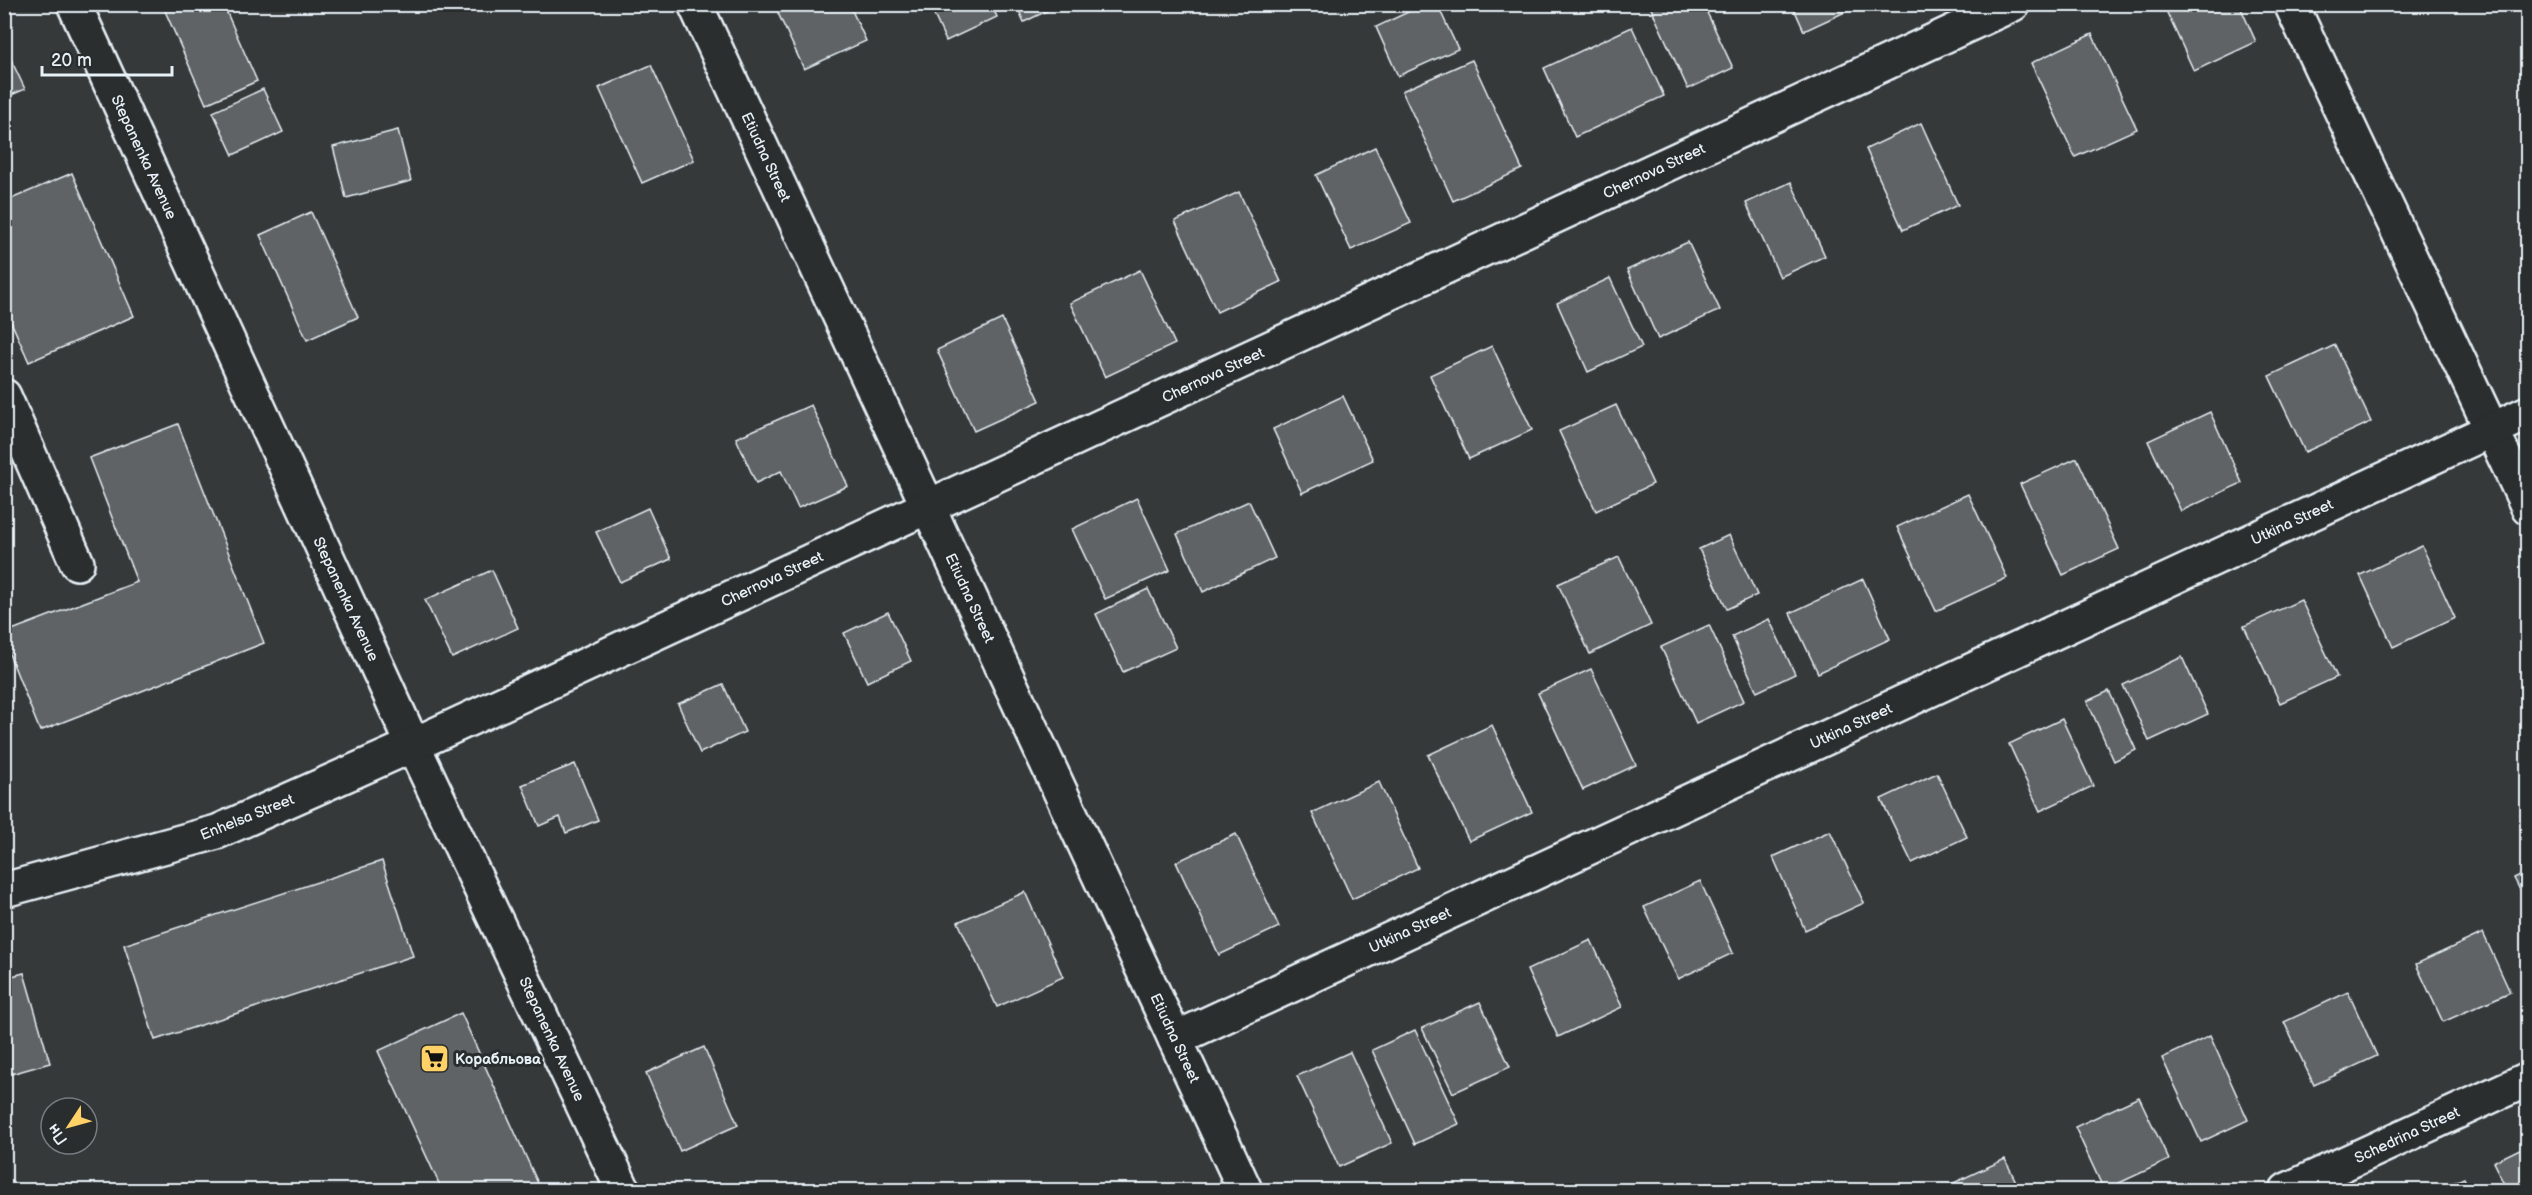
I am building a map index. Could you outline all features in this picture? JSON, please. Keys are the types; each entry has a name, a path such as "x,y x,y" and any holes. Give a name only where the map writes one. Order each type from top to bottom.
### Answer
{"street":[{"name":"Stepanenka Avenue","path":"74,4 413,745 623,1191"},
{"name":"Etiudna Street","path":"695,4 1245,1191"},
{"name":"Chernova Street","path":"413,745 2013,4"},
{"path":"2291,4 2528,507"},
{"path":"4,396 77,563"},
{"name":"Utkina Street","path":"1175,1039 2528,413"},
{"name":"Enhelsa Street","path":"4,890 217,832 413,745"},
{"name":"Schedrina Street","path":"2287,1191 2528,1079"}],"building":[{"path":"162,4 223,4 257,81 206,104"},
{"path":"796,4 849,4 866,41 804,69 778,13"},
{"path":"929,4 991,4 997,17 946,41"},
{"path":"1016,4 1061,4 1024,22"},
{"path":"1425,4 1437,4 1458,49 1398,76 1376,27"},
{"path":"1649,4 1703,4 1733,68 1688,89"},
{"path":"1792,4 1862,4 1804,31"},
{"path":"2163,4 2239,4 2256,42 2194,71"},
{"path":"1632,27 1664,96 1575,137 1544,68"},
{"path":"2092,34 2137,129 2075,157 2031,63"},
{"path":"4,45 25,89 4,98"},
{"path":"1472,60 1522,169 1453,201 1402,91"},
{"path":"651,65 694,160 642,183 599,88"},
{"path":"263,89 283,132 233,155 213,112"},
{"path":"1921,123 1958,205 1903,230 1866,149"},
{"path":"398,130 411,181 346,198 333,147"},
{"path":"1375,147 1411,223 1351,250 1316,175"},
{"path":"72,173 134,316 29,362 4,306 4,202"},
{"path":"1791,182 1825,256 1780,277 1746,203"},
{"path":"1239,192 1281,282 1217,312 1175,221"},
{"path":"311,212 358,317 307,340 260,235"},
{"path":"1688,242 1720,310 1658,339 1627,270"},
{"path":"1140,270 1175,344 1105,377 1070,303"},
{"path":"1610,278 1642,347 1588,372 1557,303"},
{"path":"1002,319 1040,401 974,431 937,350"},
{"path":"2335,345 2371,422 2305,452 2269,376"},
{"path":"1492,346 1532,430 1469,459 1430,375"},
{"path":"1343,396 1373,460 1302,493 1273,429"},
{"path":"811,405 848,486 798,508 781,471 756,483 736,438"},
{"path":"1616,405 1653,484 1596,511 1559,431"},
{"path":"2210,412 2242,483 2181,511 2148,441"},
{"path":"178,424 264,643 40,731 4,641 4,633 137,582 89,458"},
{"path":"2077,458 2119,549 2063,575 2020,484"},
{"path":"1968,494 2007,578 1936,611 1897,527"},
{"path":"1137,498 1170,570 1105,599 1072,529"},
{"path":"1249,501 1275,558 1203,592 1177,534"},
{"path":"648,508 671,559 620,582 596,532"},
{"path":"1729,535 1757,595 1727,609 1699,549"},
{"path":"2422,546 2455,618 2393,647 2360,575"},
{"path":"1619,557 1651,625 1590,654 1558,584"},
{"path":"492,570 518,628 452,658 425,600"},
{"path":"1863,579 1890,639 1818,673 1790,613"},
{"path":"1148,589 1176,648 1123,672 1096,614"},
{"path":"2301,600 2337,677 2280,703 2244,626"},
{"path":"888,612 911,661 867,682 844,633"},
{"path":"1769,619 1795,674 1757,692 1732,636"},
{"path":"1709,625 1744,701 1696,723 1661,647"},
{"path":"2182,657 2208,714 2149,741 2123,685"},
{"path":"1591,669 1636,765 1583,790 1538,693"},
{"path":"723,684 745,732 700,753 678,704"},
{"path":"2109,691 2136,750 2114,761 2087,701"},
{"path":"2062,719 2093,786 2040,811 2009,744"},
{"path":"1492,725 1532,812 1469,841 1428,755"},
{"path":"575,764 598,820 566,833 560,817 539,826 522,785"},
{"path":"1937,773 1967,837 1912,863 1881,799"},
{"path":"1379,782 1418,868 1352,899 1312,813"},
{"path":"1830,831 1864,903 1805,930 1773,857"},
{"path":"1236,834 1279,927 1219,955 1176,862"},
{"path":"382,861 413,956 155,1040 124,945"},
{"path":"2528,871 2528,906 2514,878"},
{"path":"1700,881 1733,953 1678,979 1644,907"},
{"path":"1025,892 1063,977 997,1007 958,922"},
{"path":"2483,933 2510,992 2443,1022 2416,964"},
{"path":"1591,940 1622,1007 1558,1037 1527,970"},
{"path":"24,973 50,1063 4,1076 4,978"},
{"path":"2348,992 2377,1056 2314,1085 2284,1022"},
{"path":"1480,1002 1510,1067 1453,1093 1422,1028"},
{"path":"461,1013 541,1190 442,1190 378,1051"},
{"path":"1415,1030 1459,1124 1415,1144 1372,1050"},
{"path":"2210,1036 2248,1120 2201,1142 2162,1058"},
{"path":"704,1047 738,1125 680,1151 646,1073"},
{"path":"1350,1052 1392,1143 1339,1167 1297,1076"},
{"path":"2139,1097 2169,1160 2104,1190 2075,1127"},
{"path":"2528,1145 2528,1190 2507,1190 2493,1162"},
{"path":"2005,1159 2020,1190 1949,1190 1947,1186"},
{"path":"2464,1178 2470,1190 2437,1190"}],"place":[{"name":"Корабльова","path":"434,1059"}]}
